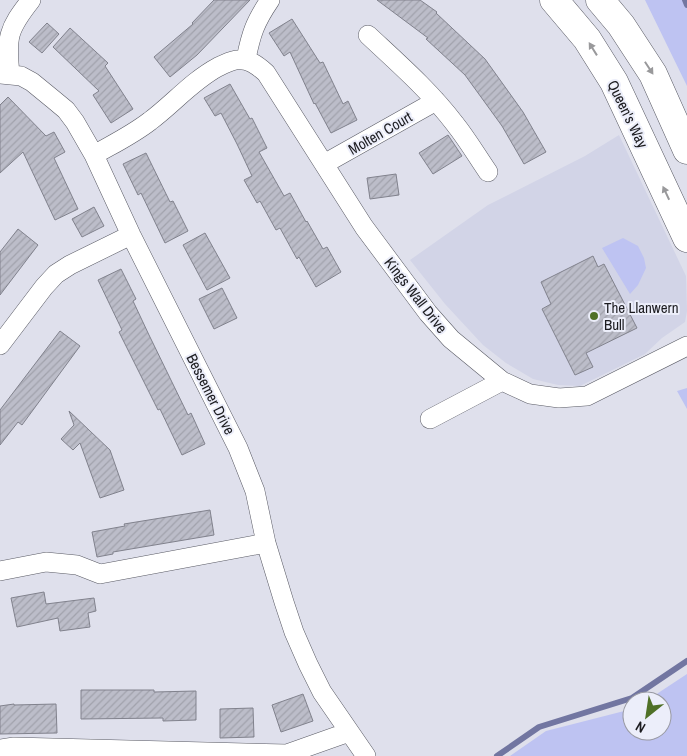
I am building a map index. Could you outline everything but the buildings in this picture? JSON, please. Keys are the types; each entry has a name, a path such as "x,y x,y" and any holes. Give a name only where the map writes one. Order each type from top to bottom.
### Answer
{"main road":[{"name":"Queen's Way","path":"554,0 587,39 614,82 687,238"},
{"path":"600,0 621,25 653,74 687,150"}],"street":[{"path":"5,74 11,30 16,18 30,0"},
{"path":"94,155 150,121 204,75 226,63 246,59 254,26 270,0"},
{"path":"368,35 436,101 455,124 488,172"},
{"name":"Kings Wall Drive","path":"246,59 266,73 364,227 428,314 451,339 502,381 530,394 559,398 587,396 687,346"},
{"name":"Bessemer Drive","path":"5,74 21,76 32,82 66,110 94,155 131,234 238,448 255,491 266,543 294,632 308,664 322,692 366,756"},
{"name":"Molten Court","path":"324,164 436,101"},
{"path":"0,344 56,274 131,234"},
{"path":"430,419 502,381"},
{"path":"0,571 46,562 77,566 100,574 266,543"},
{"path":"7,748 287,754 349,732"}],"shaded area":[{"path":"645,0 687,0 687,86"},
{"path":"619,135 686,276 687,311 685,322 662,338 645,354 580,386 558,385 533,379 506,363 483,345 445,304 410,260 488,205 585,156"},
{"path":"623,238 638,246 644,258 646,268 638,285 630,294 602,248"},
{"path":"687,388 687,409 677,391"},
{"path":"687,674 687,756 510,756 546,731 622,712 622,741 672,741 672,691 661,691"}],"waterway":[{"path":"685,0 687,5"},
{"path":"497,756 539,727 632,698 687,661"}],"place":[{"name":"The Llanwern Bull","path":"594,316"}]}
